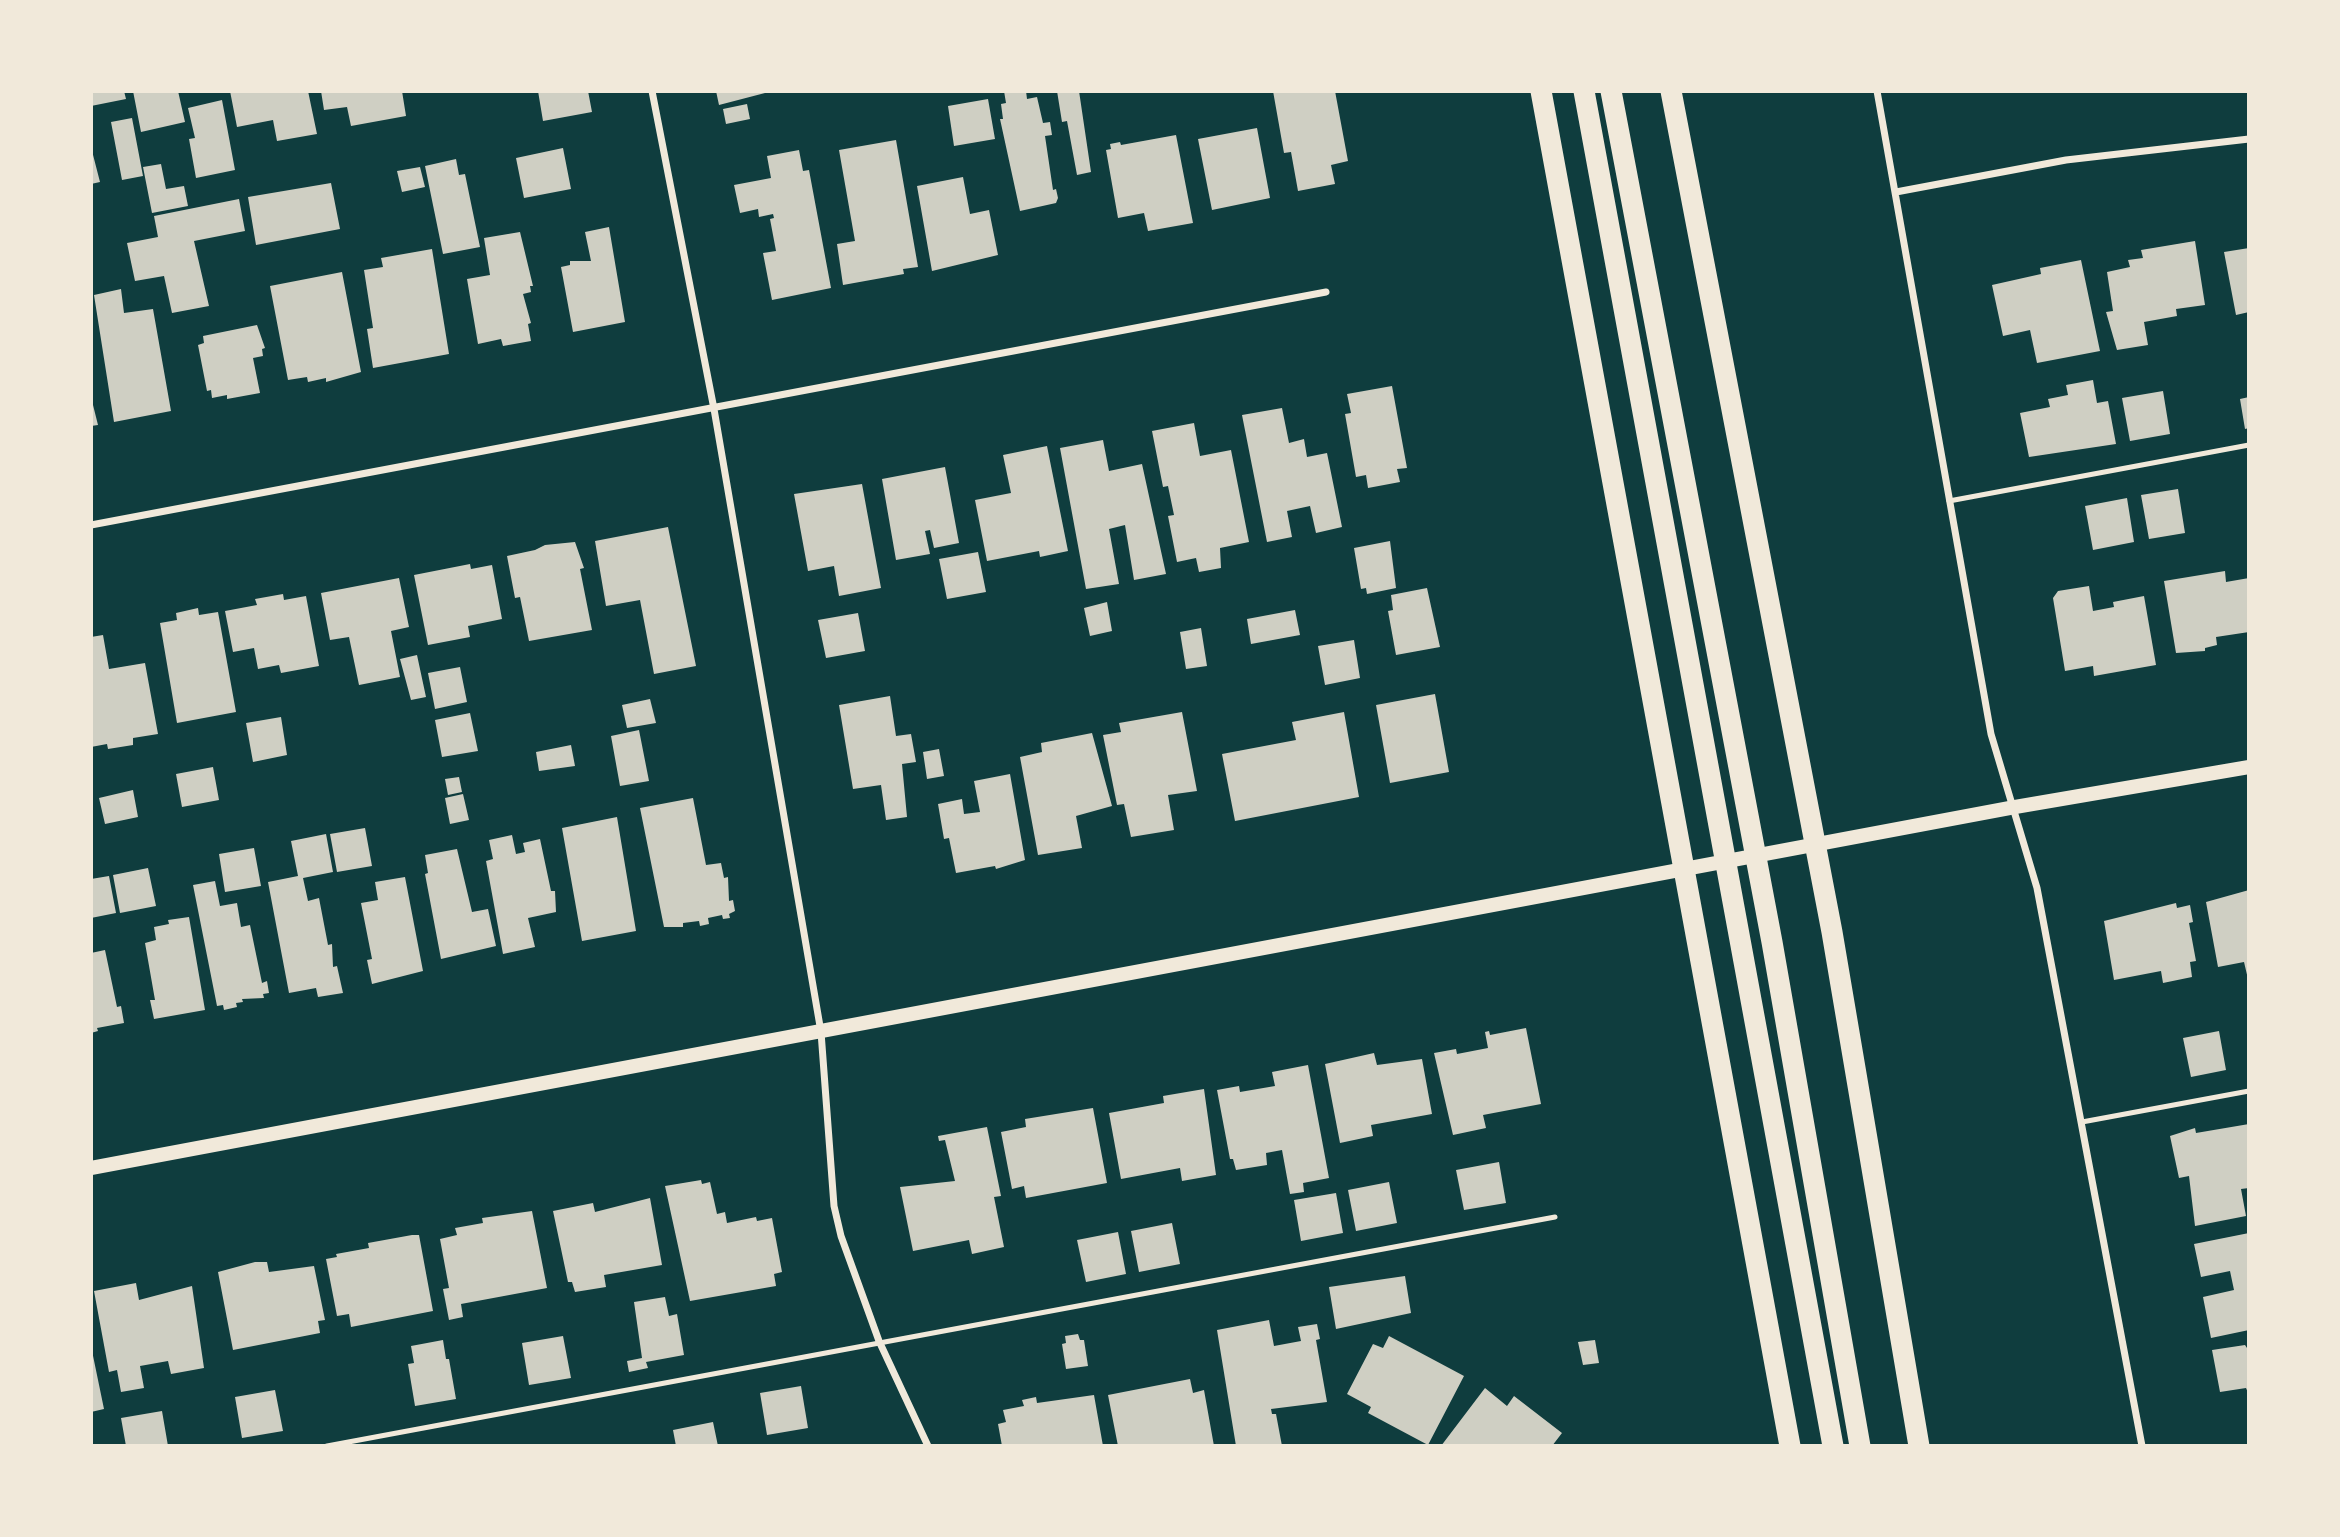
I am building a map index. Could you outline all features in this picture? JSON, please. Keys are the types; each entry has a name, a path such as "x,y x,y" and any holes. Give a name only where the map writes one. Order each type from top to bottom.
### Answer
{"highway":[{"path":"1541,91 1790,1446"},
{"path":"1584,91 1833,1446"},
{"path":"1611,91 1772,942 1860,1446"},
{"path":"1671,91 1832,932 1919,1446"}],"main road":[{"path":"91,1168 2015,807 2249,767"}],"street":[{"path":"652,91 714,409 821,1032 834,1206 845,1250 879,1341 929,1446"},
{"path":"1877,91 1991,734 2015,807 2037,888 2142,1446"},
{"path":"1896,192 2066,160 2249,139"},
{"path":"91,525 1326,292"}],"lane":[{"path":"1949,501 2249,445"},
{"path":"2082,1122 2249,1091"},
{"path":"327,1446 1555,1217"}],"building":[{"path":"91,91 124,91 126,99 91,106"},
{"path":"133,91 178,91 185,122 141,132"},
{"path":"230,91 308,91 317,134 277,141 273,120 237,127"},
{"path":"321,91 402,91 406,116 351,126 347,107 324,110"},
{"path":"538,91 588,91 592,112 543,121"},
{"path":"716,91 765,91 765,93 719,105"},
{"path":"1004,91 1026,91 1027,99 1037,97 1043,123 1050,122 1052,135 1045,136 1053,190 1056,189 1058,198 1056,203 1020,211 1000,119 1003,119 1001,104 1006,103"},
{"path":"1057,91 1079,91 1091,172 1077,175 1067,121 1062,122"},
{"path":"1273,91 1335,91 1348,161 1331,165 1335,184 1298,191 1291,152 1284,153"},
{"path":"988,99 995,139 954,146 948,106"},
{"path":"222,100 235,170 196,178 189,139 195,138 188,108"},
{"path":"747,104 750,119 726,124 723,109"},
{"path":"132,118 143,176 122,180 111,122"},
{"path":"1257,128 1270,198 1212,210 1198,139"},
{"path":"1176,135 1193,223 1148,231 1144,213 1118,218 1106,150 1111,149 1110,144 1120,142 1121,145"},
{"path":"896,140 918,267 903,269 904,274 843,285 837,244 855,241 839,150"},
{"path":"91,147 100,182 91,184"},
{"path":"563,148 571,189 524,198 516,158"},
{"path":"799,150 803,171 809,170 831,288 772,300 763,253 776,251 770,219 774,218 773,214 759,217 758,209 740,213 734,185 771,178 767,156"},
{"path":"456,159 459,175 465,174 480,247 443,254 425,166"},
{"path":"161,164 166,189 184,186 188,206 152,213 143,167"},
{"path":"420,167 425,187 402,192 397,171"},
{"path":"963,177 970,214 989,210 998,255 932,271 917,186"},
{"path":"331,183 340,229 256,245 248,197"},
{"path":"239,199 245,231 194,241 209,306 172,313 164,276 135,281 127,243 158,237 154,216"},
{"path":"609,227 625,322 573,332 561,267 570,265 570,261 591,261 585,232"},
{"path":"520,232 533,286 530,286 531,292 523,294 531,323 528,324 531,341 503,346 501,339 478,344 467,279 490,275 484,238"},
{"path":"2195,241 2205,305 2176,309 2177,316 2144,322 2148,345 2117,350 2106,312 2113,311 2107,272 2130,267 2128,260 2143,258 2141,250"},
{"path":"2249,248 2249,312 2236,315 2224,252"},
{"path":"432,249 449,354 373,368 367,329 373,328 364,270 383,267 381,258"},
{"path":"2081,260 2100,351 2037,363 2030,330 2003,336 1992,285 2041,274 2040,268"},
{"path":"342,272 361,372 326,382 326,378 308,382 307,377 288,380 270,286"},
{"path":"121,289 124,313 153,309 171,411 114,422 94,295"},
{"path":"257,325 265,348 262,349 263,356 253,358 260,393 227,399 227,395 212,398 211,390 207,391 198,345 204,343 203,336"},
{"path":"2093,380 2097,403 2108,401 2116,444 2029,457 2020,413 2050,407 2048,399 2068,395 2066,385"},
{"path":"1392,386 1407,468 1397,469 1400,482 1368,488 1366,475 1356,477 1345,414 1351,413 1347,394"},
{"path":"2163,391 2170,434 2130,441 2122,398"},
{"path":"91,397 98,425 91,426"},
{"path":"2249,397 2249,428 2245,429 2240,399"},
{"path":"1282,408 1289,443 1304,439 1307,457 1327,453 1342,527 1316,533 1310,506 1287,511 1292,537 1267,542 1242,415"},
{"path":"1194,423 1200,456 1231,450 1249,542 1220,548 1221,568 1199,572 1196,558 1177,562 1168,516 1174,515 1168,486 1163,487 1152,431"},
{"path":"1103,440 1109,471 1142,464 1166,574 1134,580 1125,525 1109,529 1119,584 1086,589 1060,448"},
{"path":"1047,446 1068,551 1040,557 1039,551 987,561 975,500 1011,493 1003,455"},
{"path":"945,467 959,543 934,548 930,530 925,531 930,554 896,560 882,479"},
{"path":"862,484 881,588 839,596 834,566 808,571 794,494"},
{"path":"2178,489 2185,533 2149,539 2141,495"},
{"path":"2127,498 2134,542 2093,550 2085,506"},
{"path":"668,527 696,666 654,674 640,600 606,606 595,541"},
{"path":"1390,541 1396,588 1367,594 1366,588 1361,589 1354,548"},
{"path":"575,542 584,568 580,569 592,630 529,641 520,597 515,598 507,556 545,545"},
{"path":"978,552 986,592 947,599 939,559"},
{"path":"470,564 471,569 492,565 502,619 468,626 470,637 428,645 414,575"},
{"path":"2225,571 2226,582 2249,578 2249,632 2216,637 2217,645 2205,648 2205,651 2176,653 2164,581"},
{"path":"399,578 409,627 391,631 400,677 359,685 349,637 330,640 321,593"},
{"path":"2089,586 2093,611 2114,607 2113,602 2144,596 2156,665 2094,676 2093,666 2065,671 2053,598 2058,591"},
{"path":"1427,588 1440,647 1396,655 1388,611 1393,610 1391,595"},
{"path":"283,594 284,600 306,596 319,666 281,673 279,665 258,669 254,648 233,652 225,611 257,605 255,599"},
{"path":"1107,602 1112,631 1090,636 1084,608"},
{"path":"198,608 199,615 218,612 236,712 177,723 160,623 177,620 176,613"},
{"path":"1295,610 1300,635 1251,644 1247,619"},
{"path":"858,613 865,651 826,658 818,620"},
{"path":"1201,628 1207,666 1186,669 1180,632"},
{"path":"103,635 109,669 145,663 158,734 133,738 133,745 108,749 107,744 91,747 91,637"},
{"path":"1354,640 1360,678 1325,685 1318,646"},
{"path":"417,655 426,697 411,700 400,659"},
{"path":"460,667 467,702 435,709 428,673"},
{"path":"1435,694 1449,772 1390,783 1376,705"},
{"path":"890,696 896,736 911,734 916,762 902,764 907,817 886,820 881,785 853,789 839,705"},
{"path":"650,699 656,723 627,728 622,705"},
{"path":"1182,712 1197,791 1168,795 1174,830 1131,837 1124,804 1117,805 1103,735 1121,732 1119,723"},
{"path":"1344,712 1359,797 1235,821 1222,754 1296,740 1292,722"},
{"path":"470,713 478,751 442,757 435,720"},
{"path":"281,717 287,755 253,762 246,723"},
{"path":"639,730 649,781 620,786 611,736"},
{"path":"1092,733 1112,806 1076,816 1082,848 1038,855 1020,757 1042,752 1041,743"},
{"path":"571,745 575,766 539,771 536,752"},
{"path":"939,749 944,776 927,779 923,752"},
{"path":"213,767 219,800 182,807 176,774"},
{"path":"1010,774 1025,860 996,869 995,866 956,873 949,838 944,839 938,804 962,799 964,814 980,812 974,781"},
{"path":"459,777 462,792 448,795 445,779"},
{"path":"133,790 138,817 105,824 99,798"},
{"path":"463,794 469,820 450,824 445,798"},
{"path":"693,798 706,865 721,863 724,878 728,877 729,901 733,900 735,911 729,914 730,918 723,919 722,915 708,918 709,924 700,926 699,921 683,923 683,927 664,927 640,808"},
{"path":"617,817 636,931 582,941 562,828"},
{"path":"365,828 372,866 337,872 330,834"},
{"path":"326,834 333,872 303,878 308,901 319,898 328,945 332,944 333,967 337,966 343,993 318,997 316,988 289,993 268,882 298,876 291,841"},
{"path":"512,835 516,854 525,852 523,843 540,839 551,891 555,891 556,912 528,918 535,947 503,954 486,861 493,859 489,840"},
{"path":"254,848 261,886 225,892 219,854"},
{"path":"457,849 472,912 488,909 496,946 441,959 425,874 428,873 425,855"},
{"path":"148,868 156,906 120,913 113,875"},
{"path":"109,876 116,913 91,918 91,879"},
{"path":"405,877 423,971 372,984 367,960 372,959 361,903 378,900 375,882"},
{"path":"215,881 220,906 237,903 241,927 250,925 262,983 267,981 269,993 263,994 264,998 242,999 243,1002 236,1003 237,1007 224,1010 223,1005 217,1006 193,885"},
{"path":"2249,890 2248,979 2244,962 2218,967 2206,902"},
{"path":"2176,903 2177,908 2190,905 2193,922 2189,923 2196,961 2190,962 2192,977 2163,983 2161,971 2114,980 2104,921"},
{"path":"189,917 205,1010 154,1019 150,1000 155,1000 145,943 156,940 154,927 169,924 168,920"},
{"path":"105,950 117,1007 121,1006 124,1023 97,1028 98,1031 91,1033 91,953"},
{"path":"1526,1028 1541,1104 1483,1115 1486,1128 1453,1135 1434,1053 1456,1049 1457,1054 1488,1048 1485,1032 1489,1031 1490,1035"},
{"path":"2219,1031 2226,1070 2191,1077 2183,1038"},
{"path":"1374,1053 1377,1065 1422,1059 1432,1114 1371,1125 1373,1136 1340,1143 1325,1064"},
{"path":"1308,1065 1329,1178 1303,1183 1304,1192 1290,1194 1282,1150 1266,1153 1267,1165 1236,1170 1233,1159 1230,1159 1217,1090 1239,1086 1240,1092 1275,1086 1272,1072"},
{"path":"1204,1089 1216,1175 1182,1181 1180,1168 1121,1179 1109,1113 1164,1103 1163,1096"},
{"path":"1093,1108 1107,1183 1026,1198 1024,1186 1012,1189 1001,1132 1026,1127 1025,1119"},
{"path":"2249,1124 2249,1188 2241,1189 2246,1216 2195,1226 2189,1176 2179,1178 2170,1136 2195,1128 2196,1133"},
{"path":"987,1127 1001,1196 994,1197 1004,1247 972,1254 969,1240 913,1251 900,1187 955,1181 945,1140 939,1141 938,1136"},
{"path":"1499,1162 1506,1203 1464,1210 1456,1170"},
{"path":"701,1180 702,1184 710,1182 717,1214 725,1212 727,1223 756,1217 757,1221 772,1218 782,1272 774,1274 776,1286 690,1301 665,1186"},
{"path":"1389,1182 1397,1223 1356,1231 1348,1190"},
{"path":"1336,1193 1343,1233 1301,1241 1294,1200"},
{"path":"650,1198 662,1265 604,1275 606,1287 575,1292 572,1282 568,1282 553,1211 593,1203 595,1212"},
{"path":"532,1211 547,1288 461,1304 463,1317 449,1320 443,1289 449,1288 440,1239 457,1235 455,1228 483,1223 482,1218"},
{"path":"1172,1223 1180,1264 1139,1272 1131,1231"},
{"path":"1118,1232 1126,1274 1086,1282 1077,1240"},
{"path":"2249,1233 2249,1330 2211,1338 2203,1297 2234,1290 2230,1271 2201,1277 2194,1244"},
{"path":"419,1235 433,1311 351,1327 349,1314 337,1316 326,1259 337,1257 336,1254 369,1248 368,1243"},
{"path":"255,1262 267,1262 269,1272 314,1266 325,1320 318,1321 320,1333 233,1350 218,1272"},
{"path":"1405,1276 1411,1313 1336,1329 1329,1287"},
{"path":"136,1283 139,1300 192,1286 204,1368 171,1374 168,1361 140,1366 144,1388 121,1392 117,1370 109,1372 94,1291"},
{"path":"665,1297 669,1316 677,1314 684,1355 646,1362 648,1368 629,1372 627,1361 642,1358 634,1302"},
{"path":"1269,1320 1274,1346 1301,1341 1298,1327 1317,1324 1320,1339 1316,1340 1327,1402 1271,1409 1272,1414 1276,1414 1282,1446 1236,1446 1217,1330"},
{"path":"1078,1334 1080,1340 1084,1340 1088,1366 1066,1369 1062,1344 1066,1343 1065,1336"},
{"path":"563,1336 571,1378 529,1385 522,1343"},
{"path":"1389,1336 1464,1376 1428,1445 1368,1413 1371,1407 1347,1394 1373,1344 1383,1348"},
{"path":"443,1340 456,1399 415,1406 408,1364 414,1363 411,1346"},
{"path":"1595,1340 1599,1363 1583,1365 1578,1342"},
{"path":"2245,1345 2249,1351 2249,1395 2246,1388 2220,1392 2212,1350"},
{"path":"91,1346 104,1409 91,1412"},
{"path":"1190,1379 1193,1393 1204,1390 1214,1446 1118,1446 1108,1395"},
{"path":"801,1386 808,1428 767,1435 760,1393"},
{"path":"1485,1388 1507,1406 1514,1396 1562,1433 1552,1446 1441,1446"},
{"path":"275,1390 283,1431 242,1438 235,1397"},
{"path":"1094,1395 1103,1446 1002,1446 998,1424 1006,1422 1003,1410 1024,1406 1022,1400 1036,1397 1037,1403"},
{"path":"162,1411 168,1446 126,1446 121,1418"},
{"path":"713,1422 718,1446 676,1446 673,1430"}]}
